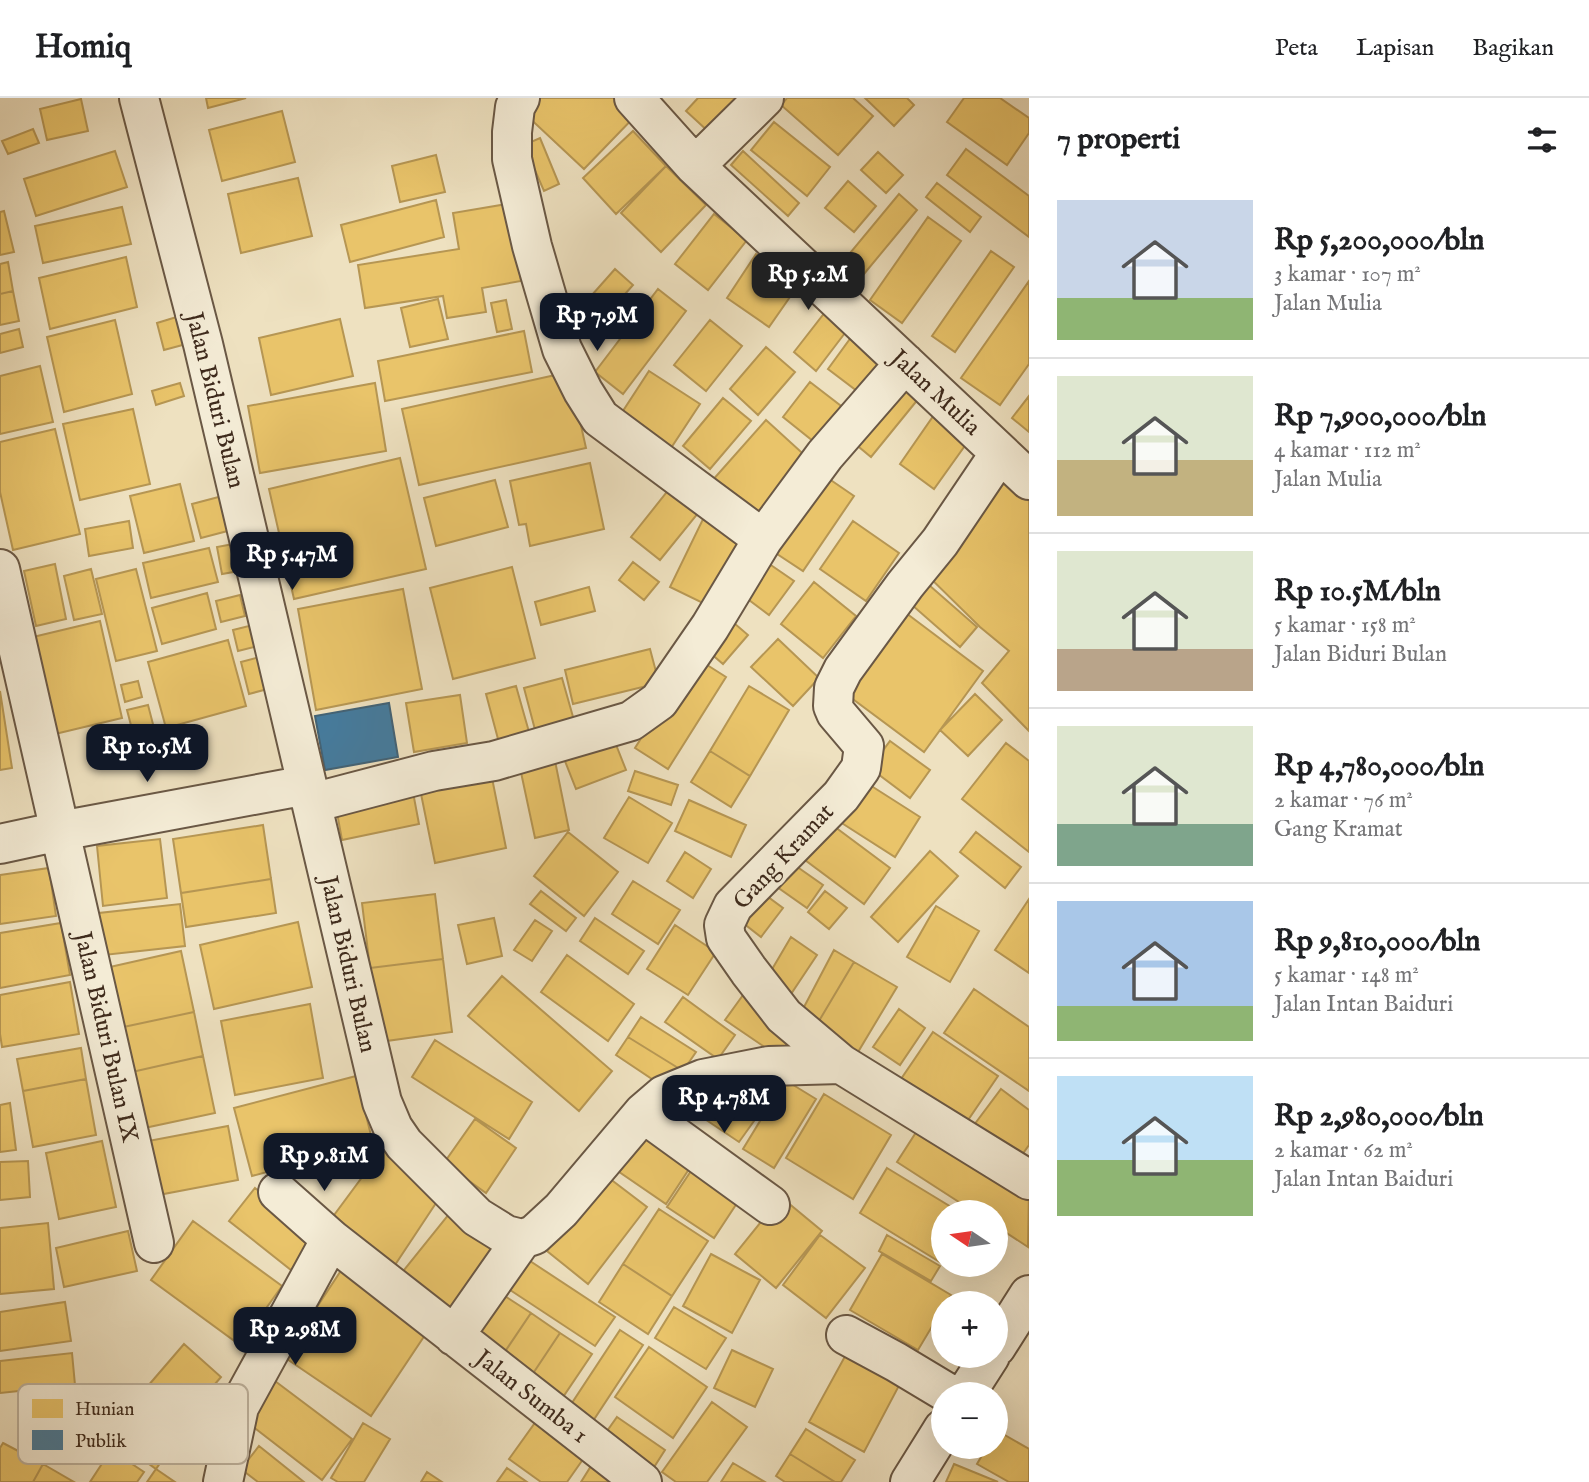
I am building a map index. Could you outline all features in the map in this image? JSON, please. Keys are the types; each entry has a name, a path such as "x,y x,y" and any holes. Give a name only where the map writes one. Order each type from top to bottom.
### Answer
{"street":[{"name":"Jalan Biduri Bulan","path":"139,98 203,344 382,1102 393,1128 404,1144 477,1217 506,1235 522,1239"},
{"path":"520,98 515,107 512,159 532,246 562,349 583,391 600,418 763,538"},
{"name":"Jalan Mulia","path":"634,98 695,166 1029,480"},
{"path":"695,166 764,98"},
{"path":"0,844 60,831 310,794 494,761 631,721 659,701 710,627 763,538 825,455 905,363"},
{"name":"Gang Kramat","path":"1000,453 940,542 905,584 843,670 834,688 833,706 836,713 864,746 861,768 841,796 733,906 724,925 726,937 785,1016 841,1064 1029,1180"},
{"name":"Jalan Biduri Bulan IX","path":"0,569 154,1243"},
{"path":"522,1239 534,1235 561,1210 643,1112 664,1096 703,1079 769,1066 841,1064"},
{"path":"643,1112 771,1205"},
{"name":"Jalan Sumba 1","path":"278,1192 331,1239 642,1482"},
{"path":"248,1391 331,1239"},
{"name":"Jalan Sumba 1","path":"454,1336 522,1239"},
{"path":"1008,1328 1029,1295"},
{"path":"846,1335 931,1383"},
{"path":"910,1482 931,1448"},
{"path":"223,1482 227,1464"}],"building: Hunian":[{"path":"206,98 246,98 208,108"},
{"path":"536,98 629,98 641,110 584,169 523,112"},
{"path":"698,98 744,98 710,133 686,111"},
{"path":"787,98 853,98 873,116 838,155 781,105"},
{"path":"865,98 907,98 914,105 894,126"},
{"path":"964,98 1000,98 1029,118 1029,133 1007,165 947,122"},
{"path":"81,99 88,131 47,140 40,109"},
{"path":"282,111 295,162 222,181 209,130"},
{"path":"774,122 830,167 807,196 751,150"},
{"path":"33,129 39,143 8,154 2,141"},
{"path":"633,131 666,166 616,214 583,178"},
{"path":"540,138 559,184 544,191 524,145"},
{"path":"966,149 1029,196 1029,237 947,175"},
{"path":"115,151 127,187 36,216 24,179"},
{"path":"743,151 799,203 788,216 731,165"},
{"path":"878,152 903,175 886,193 861,170"},
{"path":"436,155 445,192 400,202 392,166"},
{"path":"666,166 706,205 661,252 621,213"},
{"path":"298,178 312,236 241,253 228,194"},
{"path":"848,181 876,206 854,232 825,208"},
{"path":"937,183 981,217 970,232 926,197"},
{"path":"899,194 917,210 859,280 841,264"},
{"path":"436,200 444,237 350,262 341,225"},
{"path":"507,204 521,281 482,288 486,312 447,318 443,296 365,308 358,265 459,249 453,213"},
{"path":"122,207 131,244 43,263 35,226"},
{"path":"4,211 14,252 0,255 0,212"},
{"path":"714,214 747,240 708,290 675,264"},
{"path":"928,217 961,241 902,323 870,300"},
{"path":"991,251 1014,267 955,352 932,336"},
{"path":"756,254 799,284 769,327 727,298"},
{"path":"126,257 137,307 50,329 39,278"},
{"path":"8,262 13,291 0,294 0,264"},
{"path":"615,269 633,285 594,329 576,313"},
{"path":"1029,281 1029,364 1000,405 961,378"},
{"path":"658,289 686,311 623,394 595,372"},
{"path":"13,291 19,321 0,325 0,294"},
{"path":"438,299 448,339 410,347 401,308"},
{"path":"506,300 512,329 497,332 491,303"},
{"path":"826,311 848,329 816,371 794,352"},
{"path":"183,315 190,343 164,350 157,323"},
{"path":"340,319 353,376 271,395 259,338"},
{"path":"115,320 132,394 64,412 47,337"},
{"path":"710,320 742,346 706,391 674,365"},
{"path":"19,329 23,347 0,353 0,334"},
{"path":"524,331 532,372 385,401 378,361"},
{"path":"855,332 888,358 861,394 828,369"},
{"path":"766,347 795,372 758,415 730,389"},
{"path":"40,366 53,422 0,434 0,376"},
{"path":"649,371 700,404 669,451 619,417"},
{"path":"569,372 586,448 419,485 402,409"},
{"path":"895,377 919,398 871,457 847,437"},
{"path":"810,382 845,409 818,445 783,417"},
{"path":"180,383 184,396 156,405 152,391"},
{"path":"375,383 386,451 260,473 248,406"},
{"path":"1029,396 1029,432 1012,418"},
{"path":"723,398 751,421 710,469 683,446"},
{"path":"133,409 150,484 80,500 63,424"},
{"path":"934,415 969,440 934,489 900,464"},
{"path":"766,420 811,461 755,523 711,482"},
{"path":"55,429 80,534 13,550 0,492 0,442"},
{"path":"400,458 426,569 294,599 269,489"},
{"path":"590,463 604,529 530,546 526,524 519,525 510,481"},
{"path":"999,470 1029,501 1029,731 982,683 1009,651 980,627 921,569"},
{"path":"819,472 854,496 803,571 768,548"},
{"path":"495,480 508,527 436,546 424,498"},
{"path":"674,483 703,507 660,560 631,537"},
{"path":"180,484 194,541 144,553 130,496"},
{"path":"230,494 239,528 201,538 192,504"},
{"path":"705,515 748,536 713,608 670,587"},
{"path":"129,521 133,548 89,556 85,529"},
{"path":"853,521 899,553 866,601 820,569"},
{"path":"239,543 245,570 222,574 217,547"},
{"path":"209,548 218,582 151,598 143,563"},
{"path":"765,561 794,581 769,615 741,594"},
{"path":"633,562 659,582 644,600 619,580"},
{"path":"55,564 66,619 36,626 24,571"},
{"path":"512,567 535,658 453,679 430,588"},
{"path":"91,569 102,614 74,620 64,576"},
{"path":"136,569 157,651 116,661 96,579"},
{"path":"921,578 977,627 960,647 904,598"},
{"path":"814,582 856,616 823,658 781,624"},
{"path":"589,587 595,611 541,625 535,602"},
{"path":"403,589 422,689 316,710 298,609"},
{"path":"207,593 216,629 162,644 152,608"},
{"path":"240,595 245,616 221,622 216,601"},
{"path":"898,607 983,671 924,752 838,688"},
{"path":"727,617 748,635 723,664 702,646"},
{"path":"100,621 122,718 55,734 33,637"},
{"path":"257,624 262,645 238,651 233,630"},
{"path":"778,639 819,678 793,706 751,667"},
{"path":"228,640 246,706 166,728 148,662"},
{"path":"650,649 659,683 573,704 565,670"},
{"path":"267,655 275,687 249,694 241,662"},
{"path":"693,656 726,677 668,769 635,748"},
{"path":"562,678 577,731 538,741 524,688"},
{"path":"138,681 142,697 125,702 121,685"},
{"path":"516,686 533,746 502,754 486,694"},
{"path":"749,686 789,710 750,776 710,751"},
{"path":"0,691 12,768 0,770"},
{"path":"975,694 1002,720 968,756 940,730"},
{"path":"460,695 467,743 414,752 406,703"},
{"path":"148,705 154,728 133,733 127,710"},
{"path":"611,732 626,770 576,789 561,751"},
{"path":"890,741 930,770 910,798 870,768"},
{"path":"1006,743 1029,761 1029,852 962,799"},
{"path":"710,751 750,776 731,807 691,782"},
{"path":"554,756 569,830 535,838 519,763"},
{"path":"490,768 506,848 435,863 419,784"},
{"path":"635,771 678,785 671,805 628,791"},
{"path":"862,780 920,817 895,857 837,820"},
{"path":"412,787 419,824 342,840 335,802"},
{"path":"629,797 672,823 648,863 604,838"},
{"path":"689,800 746,825 731,857 675,831"},
{"path":"831,824 890,868 864,904 805,860"},
{"path":"263,825 271,879 181,893 173,839"},
{"path":"568,832 618,872 584,916 534,876"},
{"path":"976,832 1021,867 1005,888 960,852"},
{"path":"160,839 167,898 103,906 97,846"},
{"path":"930,851 958,876 898,942 871,917"},
{"path":"685,852 711,869 693,898 667,881"},
{"path":"786,859 823,885 807,908 770,882"},
{"path":"49,868 56,916 0,924 0,875"},
{"path":"271,879 276,913 186,927 181,893"},
{"path":"633,881 680,910 658,944 612,914"},
{"path":"541,891 576,918 566,931 530,904"},
{"path":"760,891 783,908 761,937 738,919"},
{"path":"825,891 847,908 829,929 808,912"},
{"path":"435,894 443,959 370,968 362,903"},
{"path":"1029,899 1029,973 995,950"},
{"path":"180,904 185,946 95,956 90,914"},
{"path":"936,906 979,931 950,982 907,957"},
{"path":"494,918 502,956 467,964 458,925"},
{"path":"595,918 644,951 628,974 580,941"},
{"path":"535,920 552,931 532,961 514,950"},
{"path":"298,922 312,987 214,1009 200,945"},
{"path":"61,923 70,975 0,988 0,933"},
{"path":"675,925 716,952 688,995 647,969"},
{"path":"791,937 817,955 787,1000 771,971"},
{"path":"834,950 854,962 816,1026 804,1007"},
{"path":"181,951 194,1012 114,1029 101,969"},
{"path":"567,955 634,1004 608,1041 541,992"},
{"path":"443,959 452,1032 379,1042 370,968"},
{"path":"854,962 897,987 858,1052 816,1026"},
{"path":"502,976 612,1071 579,1111 468,1016"},
{"path":"70,982 79,1034 2,1047 0,995"},
{"path":"974,989 1029,1027 1029,1091 944,1033"},
{"path":"743,995 806,1037 788,1063 725,1020"},
{"path":"683,997 735,1035 718,1059 665,1022"},
{"path":"310,1004 323,1078 235,1095 221,1021"},
{"path":"899,1009 925,1028 900,1065 873,1047"},
{"path":"194,1012 203,1056 123,1074 114,1029"},
{"path":"641,1017 696,1052 683,1071 628,1037"},
{"path":"933,1032 998,1076 966,1123 901,1079"},
{"path":"628,1037 683,1071 670,1091 616,1055"},
{"path":"435,1040 532,1102 509,1139 412,1077"},
{"path":"81,1048 86,1079 23,1091 17,1059"},
{"path":"203,1056 215,1113 135,1130 123,1074"},
{"path":"356,1076 373,1143 252,1176 234,1108"},
{"path":"714,1078 764,1107 739,1142 678,1101"},
{"path":"86,1079 96,1135 33,1147 23,1091"},
{"path":"785,1080 816,1099 774,1168 743,1149"},
{"path":"1001,1089 1029,1110 1029,1145 1019,1159 974,1125"},
{"path":"824,1094 891,1135 853,1199 786,1158"},
{"path":"10,1103 16,1150 0,1152 0,1105"},
{"path":"475,1119 516,1148 486,1193 444,1163"},
{"path":"924,1120 1029,1188 1028,1247 1008,1234 1008,1200 956,1200 897,1162"},
{"path":"638,1121 695,1160 666,1204 609,1165"},
{"path":"228,1126 238,1180 153,1196 143,1142"},
{"path":"102,1141 116,1207 59,1219 46,1153"},
{"path":"383,1149 442,1194 391,1271 326,1226"},
{"path":"28,1161 30,1197 0,1200 0,1162"},
{"path":"697,1162 743,1194 714,1238 667,1207"},
{"path":"887,1168 940,1200 931,1200 931,1257 860,1213"},
{"path":"605,1175 647,1207 588,1284 547,1251"},
{"path":"255,1188 317,1237 291,1270 229,1221"},
{"path":"781,1197 822,1231 776,1288 735,1254"},
{"path":"453,1209 505,1247 450,1321 396,1280"},
{"path":"659,1209 708,1241 672,1296 623,1264"},
{"path":"193,1221 282,1286 240,1345 151,1280"},
{"path":"48,1223 54,1289 0,1294 0,1228"},
{"path":"128,1231 137,1271 64,1287 56,1248"},
{"path":"820,1235 865,1268 826,1318 783,1285"},
{"path":"887,1235 931,1261 933,1278 931,1281 879,1251"},
{"path":"711,1254 760,1280 732,1333 683,1306"},
{"path":"882,1254 944,1291 931,1291 931,1328 918,1350 850,1310"},
{"path":"527,1259 615,1317 595,1346 507,1288"},
{"path":"623,1264 672,1296 648,1334 599,1302"},
{"path":"344,1266 431,1326 371,1416 284,1357"},
{"path":"497,1291 531,1313 500,1359 467,1336"},
{"path":"65,1302 71,1341 0,1351 0,1312"},
{"path":"674,1307 726,1338 706,1369 655,1338"},
{"path":"531,1313 560,1333 530,1378 500,1359"},
{"path":"620,1330 643,1345 589,1427 566,1412"},
{"path":"560,1333 592,1354 561,1400 530,1378"},
{"path":"184,1344 221,1377 215,1384 150,1384"},
{"path":"649,1347 707,1387 673,1438 615,1397"},
{"path":"849,1349 903,1378 864,1452 809,1422"},
{"path":"732,1350 773,1369 755,1407 714,1388"},
{"path":"72,1353 75,1384 18,1384 18,1391 0,1393 0,1361"},
{"path":"267,1375 352,1439 322,1480 248,1423 248,1410"},
{"path":"712,1402 747,1427 707,1482 676,1482 662,1472"},
{"path":"617,1417 665,1450 649,1475 600,1441"},
{"path":"537,1420 586,1455 567,1482 541,1482 509,1459"},
{"path":"363,1423 390,1439 364,1482 338,1482 331,1478"},
{"path":"806,1429 855,1460 841,1482 835,1482 790,1454"},
{"path":"1008,1437 1029,1449 1029,1482 1009,1482 977,1464 980,1459 1008,1459"},
{"path":"3,1443 18,1451 18,1464 43,1464 33,1482 0,1482 0,1448"},
{"path":"259,1446 304,1482 258,1482 241,1469 248,1464"},
{"path":"790,1454 835,1482 785,1482 776,1476"},
{"path":"596,1458 631,1482 581,1482"},
{"path":"733,1463 765,1482 721,1482"},
{"path":"43,1464 74,1482 33,1482"},
{"path":"102,1464 132,1464 144,1472 137,1482 90,1482"},
{"path":"954,1464 998,1482 946,1482"},
{"path":"507,1468 527,1482 497,1482"},
{"path":"156,1469 175,1482 147,1482"},
{"path":"427,1472 442,1482 421,1482"}],"building: Publik":[{"path":"389,703 398,757 325,770 315,716"}]}
